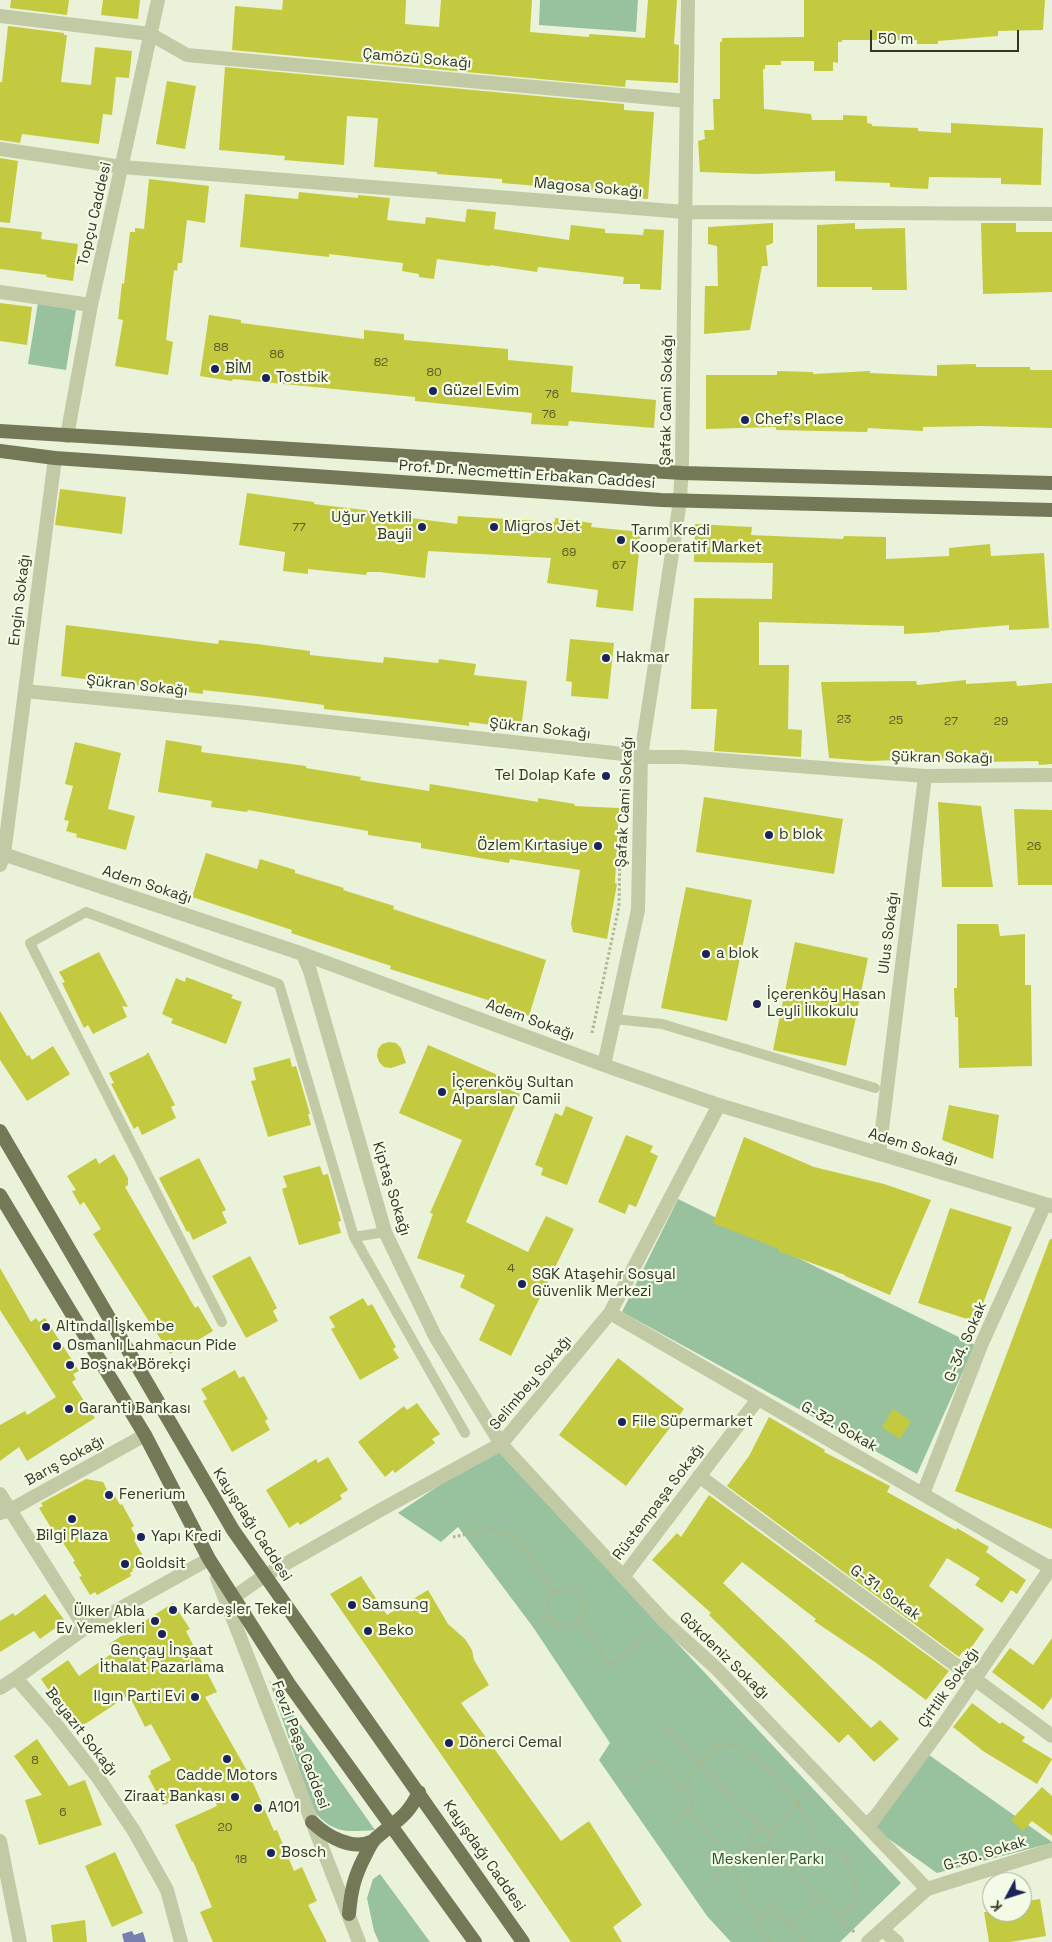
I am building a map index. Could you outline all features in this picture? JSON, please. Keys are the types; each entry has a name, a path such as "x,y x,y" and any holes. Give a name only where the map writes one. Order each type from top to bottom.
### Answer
{"main road":[{"name":"Prof. Dr. Necmettin Erbakan Caddesi","path":"0,431 682,473 1052,483"},
{"name":"Prof. Dr. Necmettin Erbakan Caddesi","path":"0,451 55,458 680,501 1052,510"},
{"name":"Kayışdağı Caddesi","path":"0,1131 233,1530 523,1942"},
{"path":"0,1195 145,1435 210,1559 289,1684 475,1942"},
{"path":"312,1822 324,1833 342,1842 364,1846 392,1827 411,1808 419,1792"},
{"path":"349,1914 355,1875 373,1841"}],"street":[{"name":"Topçu Caddesi","path":"67,436 91,304 158,0"},
{"name":"Şafak Cami Sokağı","path":"604,1065 638,910 641,756 680,501 682,473 688,0"},
{"path":"0,16 150,34"},
{"name":"Çamözü Sokağı","path":"150,34 187,54 687,101"},
{"name":"Magosa Sokağı","path":"0,149 122,167 686,212 1052,214"},
{"path":"0,292 91,304"},
{"name":"Engin Sokağı","path":"1,857 25,691 55,458"},
{"name":"Şükran Sokağı","path":"25,691 641,756 683,757 925,776 1052,775"},
{"name":"Ulus Sokağı","path":"879,1154 925,776"},
{"name":"Adem Sokağı","path":"1,857 303,954 719,1106 1048,1205"},
{"name":"Kiptaş Sokağı","path":"303,954 310,971 385,1232 435,1336 502,1444"},
{"name":"Selimbey Sokağı","path":"234,1597 264,1576 502,1444 610,1313 719,1106"},
{"name":"G-34. Sokak","path":"923,1494 982,1343 1048,1205"},
{"name":"G-32. Sokak","path":"610,1313 1052,1568"},
{"name":"Rüstempaşa Sokağı","path":"623,1577 758,1399"},
{"name":"Barış Sokağı","path":"5,1511 145,1435"},
{"name":"Gökdeniz Sokağı","path":"502,1444 665,1622 716,1668 927,1888"},
{"name":"G-31. Sokak","path":"699,1476 1052,1736"},
{"path":"0,1494 5,1511 85,1628"},
{"path":"0,1688 85,1628 210,1559"},
{"name":"Fevzi Paşa Caddesi","path":"210,1559 359,1942"},
{"name":"Çiftlik Sokağı","path":"868,1827 944,1724 1052,1568"},
{"name":"Beyazıt Sokağı","path":"16,1678 55,1723 99,1779 134,1831 167,1890 181,1942"},
{"path":"0,1841 20,1942"},
{"name":"G-30. Sokak","path":"927,1888 1052,1850"},
{"path":"863,1939 882,1929 927,1888"},
{"path":"882,1929 897,1942"}],"lane":[{"path":"222,1322 30,942 86,912 278,984 354,1237 465,1433"},
{"path":"614,1019 662,1024 875,1088"},
{"path":"354,1237 385,1232"}],"path":[{"path":"454,1537 492,1530 519,1540 554,1592"},
{"path":"566,1588 579,1593 584,1600 586,1606 581,1619 576,1624 564,1626 555,1623 550,1618 548,1604 554,1592 566,1588"},
{"path":"532,1627 550,1618"},
{"path":"581,1619 610,1666 665,1622"},
{"path":"666,1726 760,1828 768,1832 769,1844"},
{"path":"682,1792 701,1763 719,1744 741,1747 769,1768 798,1804 822,1848 844,1855 858,1896 841,1918"},
{"path":"630,1782 653,1758 694,1804 670,1827"},
{"path":"768,1832 823,1780"},
{"path":"687,1810 714,1838 732,1862 748,1903 762,1918"},
{"path":"752,1844 752,1834 760,1828"},
{"path":"714,1879 752,1844"},
{"path":"752,1844 760,1848 769,1844"},
{"path":"769,1844 863,1939"},
{"path":"789,1925 820,1896"},
{"path":"771,1942 756,1926 771,1905 804,1942"}],"green space":[{"path":"540,0 638,0 636,32 539,25"},
{"path":"38,303 76,310 66,370 28,364"},
{"path":"678,1199 975,1345 917,1474 622,1312"},
{"name":"Meskenler Parkı","path":"495,1448 901,1883 840,1942 731,1942 707,1916 599,1760 610,1743 533,1627 458,1527 441,1542 398,1513"},
{"path":"269,1680 375,1830 341,1830 327,1824 313,1810"},
{"path":"929,1755 1052,1843 937,1873 862,1820"},
{"path":"380,1874 430,1942 379,1942 374,1931 367,1898 373,1879"}],"water":[{"path":"132,1931 134,1935 143,1932 146,1942 124,1942 122,1934"}],"building":[{"path":"11,0 69,0 67,15 10,8"},
{"path":"103,0 140,0 138,19 101,15"},
{"path":"283,0 406,0 405,24 439,27 441,0 532,0 530,32 589,37 589,34 645,38 648,0 677,0 674,44 679,45 678,83 626,80 625,87 232,50 235,6 282,10"},
{"path":"804,0 1045,0 1043,30 998,31 998,36 938,41 938,44 917,44 917,40 842,40 842,42 838,42 838,63 833,62 833,71 814,71 814,61 781,61 781,65 765,65 765,69 763,69 764,109 811,114 812,120 843,120 843,115 867,116 867,123 872,124 872,126 918,128 918,131 951,133 951,123 1043,128 1041,185 1001,184 1001,178 929,177 928,189 890,187 890,183 835,181 835,171 756,174 700,172 698,141 705,139 704,130 714,130 713,99 720,99 720,42 722,42 722,38 804,37"},
{"path":"8,26 64,33 64,35 67,35 61,82 91,85 95,47 132,51 129,78 116,77 112,115 103,114 99,144 22,134 20,143 0,140 0,82 2,82"},
{"path":"225,67 624,104 624,110 654,112 648,199 619,197 620,193 502,183 502,179 374,167 378,118 347,116 344,165 284,160 285,156 219,150"},
{"path":"167,81 196,86 185,149 156,144"},
{"path":"0,158 18,161 10,223 0,222"},
{"path":"149,179 209,186 205,223 187,220 182,263 178,263 177,271 174,270 166,340 173,342 168,375 115,366 123,320 118,319 130,232 135,232 135,228 144,229"},
{"path":"299,192 358,198 358,195 390,198 387,220 425,224 426,217 465,222 467,209 496,212 494,229 569,240 571,225 605,229 605,233 643,235 644,229 664,230 661,290 640,289 640,284 623,284 624,277 538,267 537,272 437,259 434,279 419,277 419,274 402,271 403,263 329,254 329,257 240,247 245,194 298,199"},
{"path":"773,223 773,243 766,246 768,266 762,266 750,330 704,334 705,286 718,286 717,246 708,244 708,227"},
{"path":"855,223 855,229 905,228 907,290 872,290 872,287 817,287 817,225"},
{"path":"981,223 1016,223 1016,232 1052,232 1052,292 983,294"},
{"path":"0,227 42,232 41,239 78,244 73,281 46,277 47,275 0,269"},
{"path":"0,303 32,307 27,345 0,341"},
{"path":"209,315 241,320 241,323 364,339 364,330 404,334 404,340 508,349 508,360 573,366 571,392 656,400 654,428 569,421 568,426 531,424 532,413 415,401 415,397 233,379 232,381 200,376"},
{"path":"976,364 976,367 1030,367 1030,370 1052,370 1052,428 923,427 923,431 868,428 867,432 776,430 776,427 706,429 706,375 777,375 777,371 813,372 813,374 870,371 870,373 937,376 937,365"},
{"path":"60,489 126,497 122,534 55,525"},
{"path":"247,493 457,524 458,516 555,522 555,518 592,523 591,527 641,532 633,611 596,607 598,590 547,583 551,558 428,551 425,578 380,572 367,572 366,575 308,569 308,574 283,571 285,552 239,545"},
{"path":"695,524 752,527 751,535 843,539 844,536 886,537 886,559 949,556 949,548 990,544 991,556 1044,553 1049,628 1009,630 1009,625 904,634 904,626 759,622 759,665 789,665 788,729 802,730 801,757 714,751 717,709 691,709 694,598 772,599 773,563 694,562"},
{"path":"66,625 218,644 219,640 257,644 310,651 310,655 383,663 384,657 438,663 439,659 476,664 474,675 527,681 521,729 469,722 469,726 324,709 324,705 266,697 203,690 203,694 61,676"},
{"path":"570,639 614,643 608,699 571,696 572,682 566,681"},
{"path":"966,680 966,684 1016,681 1017,686 1052,683 1052,764 1039,765 1038,761 984,762 937,759 868,761 829,758 821,682 916,681 917,685"},
{"path":"166,740 202,746 201,752 306,766 306,768 361,777 360,780 429,791 430,784 538,802 538,798 575,804 574,806 619,808 615,883 617,884 607,939 573,932 571,924 580,870 510,859 509,863 421,848 421,843 368,835 368,831 248,810 247,812 211,807 212,801 158,792"},
{"path":"75,742 121,753 108,809 135,816 126,850 76,837 77,834 66,831 69,821 64,820 73,786 65,784"},
{"name":"b blok","path":"704,797 843,819 834,874 696,852"},
{"path":"938,802 981,806 993,887 942,887"},
{"path":"1014,809 1052,810 1052,885 1018,885"},
{"path":"206,853 257,869 260,859 295,870 295,873 394,906 393,909 546,960 529,1016 493,1004 494,1002 390,969 391,966 291,933 292,930 192,897"},
{"name":"a blok","path":"686,887 752,900 727,1021 661,1008"},
{"path":"957,924 998,924 1000,936 1025,934 1025,985 1031,985 1032,1066 959,1068 958,1017 955,1017 954,988 957,988"},
{"path":"795,942 868,958 846,1066 773,1050"},
{"path":"99,952 128,1007 122,1006 127,1017 93,1034 88,1025 84,1028 62,983 65,982 59,972"},
{"path":"186,977 233,995 231,998 242,1002 226,1044 171,1023 173,1019 162,1014 176,978 185,982"},
{"path":"0,1011 27,1056 29,1055 32,1060 53,1046 70,1074 27,1101 0,1060"},
{"path":"396,1043 401,1048 406,1063 391,1068 384,1067 379,1062 377,1056 378,1049 382,1044"},
{"path":"428,1045 514,1082 510,1090 520,1094 466,1222 528,1252 546,1216 574,1229 511,1356 479,1340 495,1305 460,1287 465,1275 417,1258 433,1214 430,1213 462,1140 399,1113"},
{"path":"148,1052 175,1105 171,1107 176,1118 142,1135 138,1126 134,1129 111,1084 114,1083 109,1073 146,1055"},
{"path":"290,1058 292,1067 296,1066 310,1114 308,1114 311,1125 268,1137 251,1081 256,1080 253,1068"},
{"path":"949,1105 999,1115 993,1159 942,1140"},
{"path":"566,1106 593,1117 567,1185 541,1175 543,1168 535,1165 555,1113 562,1116"},
{"path":"626,1135 653,1146 650,1152 658,1156 636,1207 629,1204 625,1214 598,1202"},
{"path":"744,1137 814,1167 884,1184 931,1200 890,1295 845,1275 778,1251 779,1249 713,1223"},
{"path":"114,1154 128,1178 128,1185 125,1187 195,1308 198,1306 213,1331 193,1343 191,1341 170,1354 93,1234 101,1229 84,1202 80,1205 72,1191 76,1190 67,1176 96,1158 99,1164"},
{"path":"199,1158 226,1210 222,1212 227,1223 193,1240 159,1178"},
{"path":"320,1166 323,1175 328,1174 341,1221 338,1222 341,1233 299,1245 282,1189 287,1187 283,1176"},
{"path":"950,1208 1012,1227 976,1322 918,1303"},
{"path":"1050,1239 1052,1239 1052,1529 955,1491"},
{"path":"250,1256 277,1308 273,1311 278,1321 246,1338 212,1276"},
{"path":"0,1268 31,1322 36,1318 39,1322 45,1318 79,1371 73,1374 76,1379 72,1382 95,1418 27,1461 19,1447 0,1461 0,1425 25,1411 27,1415 56,1397 0,1310"},
{"path":"363,1298 368,1306 372,1304 396,1347 393,1349 399,1358 360,1380 331,1329 335,1327 329,1317"},
{"path":"618,1358 684,1409 626,1486 559,1435"},
{"path":"235,1370 239,1378 244,1376 268,1419 265,1421 270,1430 232,1452 203,1401 207,1399 201,1389"},
{"path":"417,1403 440,1434 432,1439 435,1443 395,1473 393,1470 385,1477 358,1442 404,1406 407,1410"},
{"path":"893,1409 911,1421 900,1439 882,1427"},
{"path":"769,1417 825,1450 824,1452 890,1486 887,1492 956,1530 957,1528 989,1547 986,1552 1026,1580 1017,1594 1011,1590 1002,1603 975,1585 980,1578 947,1558 929,1586 984,1629 967,1654 963,1651 959,1657 727,1486 749,1456"},
{"path":"328,1457 348,1490 340,1495 342,1499 300,1525 298,1522 289,1528 266,1490 316,1459 318,1463"},
{"path":"86,1479 103,1482 107,1490 111,1489 134,1526 131,1528 137,1538 134,1540 142,1554 140,1564 132,1569 131,1576 97,1595 95,1592 90,1595 79,1577 82,1576 73,1562 75,1561 58,1535 56,1536 39,1508 43,1506 41,1503"},
{"path":"709,1495 949,1671 926,1700 875,1662 814,1621 816,1619 742,1562 723,1583 788,1644 871,1728 880,1720 899,1739 874,1762 848,1734 839,1743 709,1615 711,1613 652,1560 677,1533 681,1537"},
{"path":"361,1576 387,1615 428,1590 448,1624 465,1639 472,1650 474,1660 489,1685 461,1703 561,1841 589,1821 642,1905 613,1927 622,1942 571,1942 330,1594"},
{"path":"45,1594 65,1621 40,1639 34,1631 0,1652 0,1621 13,1613 15,1616"},
{"path":"173,1603 190,1629 186,1631 217,1692 205,1697 250,1776 274,1831 277,1830 294,1871 302,1867 317,1901 308,1905 327,1942 213,1942 200,1912 212,1907 193,1861 175,1825 217,1806 211,1790 163,1805 148,1776 151,1774 150,1771 171,1760 151,1724 145,1727 129,1695 76,1730 41,1679 68,1660 79,1676 114,1652 109,1644"},
{"path":"1052,1638 1052,1697 1043,1710 992,1672 1010,1648 1033,1665"},
{"path":"972,1703 1000,1724 1002,1722 1025,1737 1022,1741 1052,1759 1037,1784 983,1751 953,1727"},
{"path":"37,1739 69,1786 85,1780 102,1825 39,1845 25,1800 42,1795 14,1756"},
{"path":"1042,1787 1052,1796 1052,1836 1032,1821 1023,1831 1011,1820"},
{"path":"115,1852 143,1913 112,1927 85,1866"},
{"path":"1040,1899 1046,1936 1010,1942 989,1942 986,1922 1032,1922 1032,1900"},
{"path":"85,1920 87,1942 53,1942 51,1925"}],"place":[{"name":"BİM","path":"215,369"},
{"name":"Tostbik","path":"266,378"},
{"name":"Güzel Evim","path":"433,391"},
{"name":"Chef's Place","path":"745,420"},
{"name":"Uğur Yetkili Bayii","path":"422,527"},
{"name":"Migros Jet","path":"494,527"},
{"name":"Tarım Kredi Kooperatif Market","path":"621,540"},
{"name":"Hakmar","path":"606,658"},
{"name":"Tel Dolap Kafe","path":"606,776"},
{"name":"b blok","path":"769,835"},
{"name":"Özlem Kırtasiye","path":"598,846"},
{"name":"a blok","path":"706,954"},
{"name":"İçerenköy Hasan Leyli İlkokulu","path":"757,1004"},
{"name":"İçerenköy Sultan Alparslan Camii","path":"442,1092"},
{"name":"SGK Ataşehir Sosyal Güvenlik Merkezi","path":"522,1284"},
{"name":"Altındal İşkembe","path":"46,1327"},
{"name":"Osmanlı Lahmacun Pide","path":"57,1346"},
{"name":"Boşnak Börekçi","path":"70,1365"},
{"name":"Garanti Bankası","path":"69,1409"},
{"name":"File Süpermarket","path":"622,1422"},
{"name":"Fenerium","path":"109,1495"},
{"name":"Bilgi Plaza","path":"72,1519"},
{"name":"Yapı Kredi","path":"141,1537"},
{"name":"Goldsit","path":"125,1564"},
{"name":"Samsung","path":"352,1605"},
{"name":"Kardeşler Tekel","path":"173,1610"},
{"name":"Ülker Abla Ev Yemekleri","path":"155,1621"},
{"name":"Beko","path":"368,1631"},
{"name":"Gençay İnşaat İthalat Pazarlama","path":"162,1634"},
{"name":"Ilgın Parti Evi","path":"195,1697"},
{"name":"Dönerci Cemal","path":"449,1743"},
{"name":"Cadde Motors","path":"227,1759"},
{"name":"Ziraat Bankası","path":"235,1797"},
{"name":"A101","path":"258,1808"},
{"name":"Bosch","path":"271,1853"}]}
